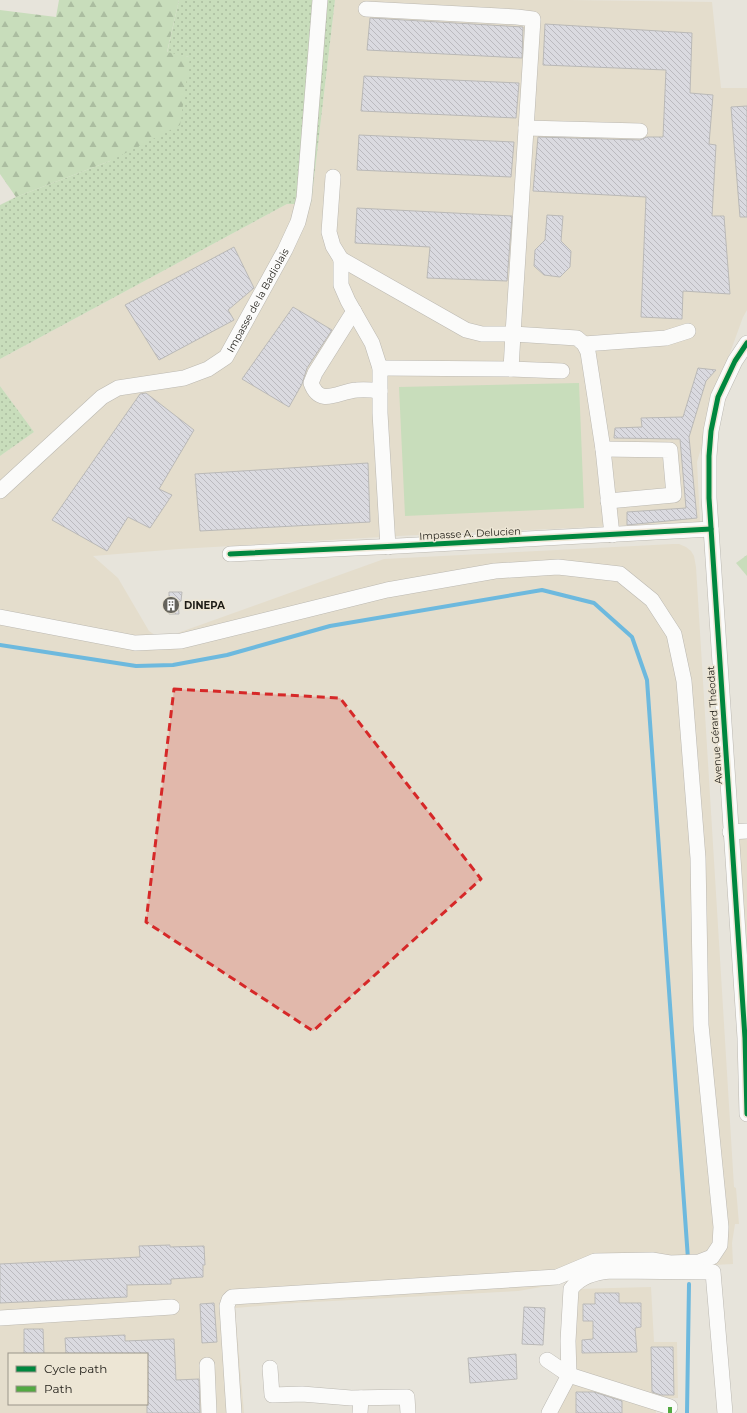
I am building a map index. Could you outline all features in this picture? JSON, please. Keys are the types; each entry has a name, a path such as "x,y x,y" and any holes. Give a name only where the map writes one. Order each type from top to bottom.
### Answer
{"street":[{"name":"Impasse de la Badiolais","path":"0,491 102,397 118,388 184,378 208,369 226,357 285,250 298,222 304,198 320,0"},
{"path":"366,9 533,19 511,368"},
{"path":"526,128 640,131"},
{"path":"333,177 329,232 333,246 341,259 466,330 482,334 513,334 577,338 584,344 590,360 603,449 612,535"},
{"path":"341,259 341,285 348,301 372,343 380,368 380,413 388,547"},
{"path":"354,311 315,373 311,384 314,392 327,398 359,389 380,391"},
{"path":"584,344 666,338 688,331"},
{"name":"Avenue Gérard Théodat","path":"747,343 718,397 712,431 709,498 730,832 745,1038 747,1114"},
{"path":"380,368 511,368 562,371"},
{"path":"603,449 670,450 674,495 608,502"},
{"name":"Impasse A. Delucien","path":"230,554 388,547 711,529"},
{"path":"0,617 135,642 181,641 387,590 495,571 558,567 620,574 652,600 674,634 684,681 698,858 701,1025 721,1228 720,1245 712,1257 699,1262 670,1263 652,1260 595,1261 558,1277 232,1297 227,1306 234,1413"},
{"path":"730,832 747,831"},
{"path":"549,1413 569,1375 568,1341 571,1289 574,1284 582,1279 599,1272 612,1270 713,1272 725,1413"},
{"path":"0,1318 172,1306"},
{"path":"547,1360 569,1375 670,1407"},
{"path":"207,1365 209,1413"},
{"path":"270,1368 272,1395 302,1394 360,1406 408,1397 408,1413"}],"highlighted area":[{"path":"174,689 340,698 481,879 313,1031 146,922"}],"shaded area":[{"path":"335,0 570,0 712,2 721,88 747,88 747,310 726,364 697,462 700,522 398,536 179,549 93,556 118,578 149,631 161,639 384,559 673,544 679,544 691,551 694,556 696,567 734,1187 736,1188 739,1224 735,1224 732,1243 733,1264 674,1267 571,1280 559,1284 518,1291 295,1303 235,1308 244,1413 0,1413 0,456 34,432 0,386 0,359 287,204 311,204"},
{"path":"747,838 747,956 739,839"},
{"path":"651,1287 654,1342 677,1342 678,1398 656,1399 656,1413 557,1413 576,1289"}],"green space":[{"path":"59,0 179,0 167,52 190,57 180,125 110,161 16,197 0,174 0,10 56,17"},
{"path":"179,0 335,0 311,204 287,204 0,359 0,205 16,197 110,161 190,57 167,53"},
{"path":"579,383 584,508 405,516 399,387"},
{"path":"0,386 34,432 0,456"},
{"path":"747,555 747,576 736,563"}],"building":[{"path":"370,18 523,27 522,58 367,50"},
{"path":"545,24 692,33 690,93 713,95 709,144 716,145 712,216 724,216 730,294 683,291 682,319 641,317 646,197 533,191 538,137 640,140 647,137 663,137 666,70 543,65"},
{"path":"364,76 519,83 516,118 361,111"},
{"path":"747,106 747,217 740,217 731,107"},
{"path":"359,135 514,142 511,177 357,170"},
{"path":"357,208 512,216 507,281 427,278 430,247 355,243"},
{"path":"547,215 563,216 561,241 571,251 570,267 560,277 544,275 534,266 535,250 545,240"},
{"path":"234,247 254,288 228,310 234,320 159,360 125,305"},
{"path":"293,307 332,330 307,368 302,384 289,407 242,379"},
{"path":"698,368 716,370 706,381 689,437 697,518 627,525 627,512 686,508 680,439 614,438 615,428 642,427 641,418 683,417"},
{"path":"146,393 194,430 159,489 172,495 150,528 128,517 107,551 52,520 140,394"},
{"path":"368,463 370,522 200,531 195,474"},
{"name":"DINEPA","path":"169,592 182,592 181,601 178,602 179,614 169,614"},
{"path":"170,1245 170,1247 204,1246 205,1265 203,1265 203,1277 171,1279 171,1284 127,1285 127,1297 0,1303 0,1264 140,1257 139,1246"},
{"path":"595,1293 619,1293 619,1303 641,1303 641,1327 635,1328 637,1352 582,1353 582,1340 593,1339 593,1321 583,1321 583,1304 595,1304"},
{"path":"214,1303 217,1342 202,1343 200,1304"},
{"path":"524,1307 545,1308 543,1345 522,1344"},
{"path":"24,1329 43,1329 44,1353 24,1353"},
{"path":"125,1335 125,1341 174,1339 176,1380 199,1379 200,1413 147,1413 148,1353 66,1353 65,1338"},
{"path":"651,1347 673,1347 674,1395 661,1395 652,1392"},
{"path":"516,1354 517,1379 470,1383 468,1358"},
{"path":"576,1392 594,1392 622,1401 622,1413 576,1413"}],"waterway":[{"path":"0,645 136,666 173,665 227,655 330,626 542,590 594,603 632,637 647,680 688,1259"},
{"path":"687,1413 689,1284"}],"marked path":[{"path":"670,1407 670,1413"}],"cycle path":[{"path":"747,343 735,361 718,397 711,431 709,456 709,498 745,1038 747,1114"},
{"path":"230,554 711,529"}],"place":[{"name":"DINEPA","path":"171,605"}]}
